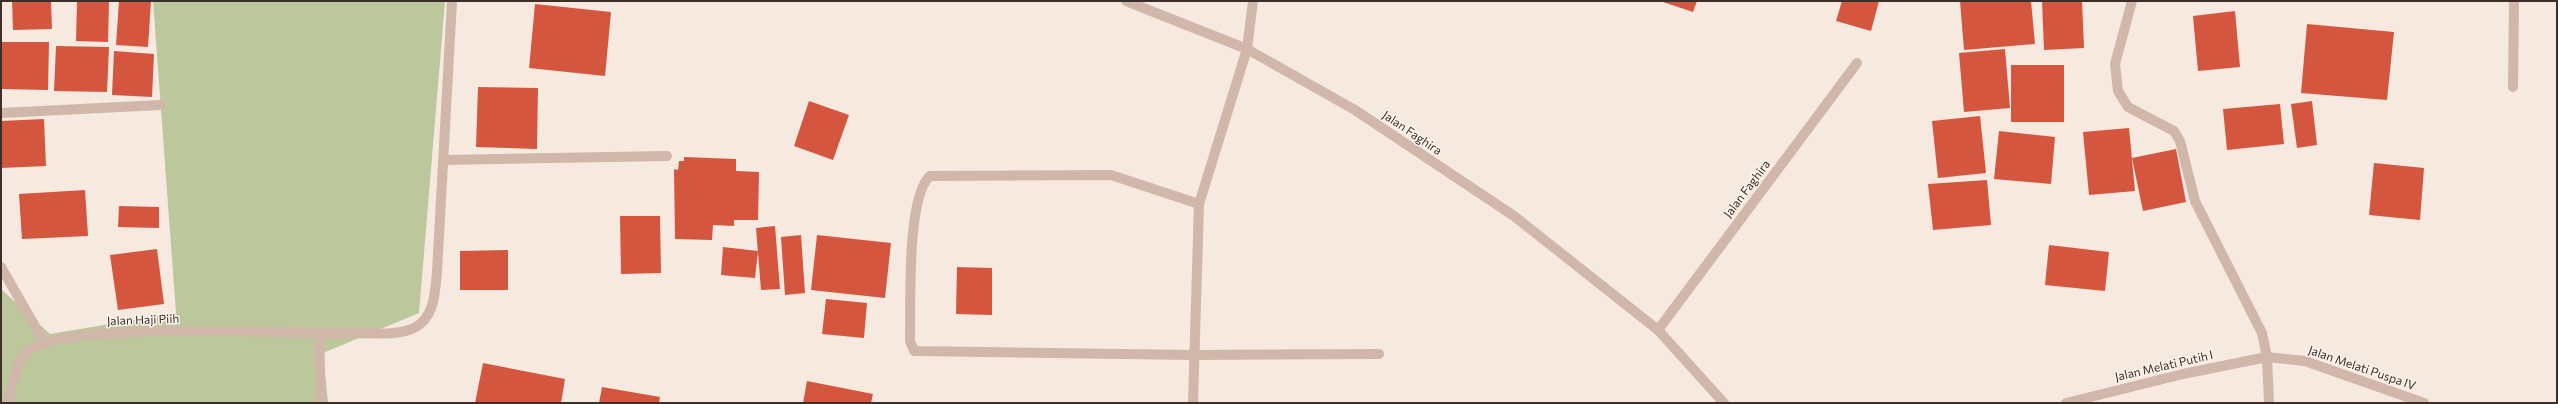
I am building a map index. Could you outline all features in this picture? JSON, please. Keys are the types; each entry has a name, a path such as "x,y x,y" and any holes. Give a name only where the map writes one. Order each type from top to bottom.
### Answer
{"street":[{"path":"452,1 445,160 667,156"},
{"name":"Jalan Faghira","path":"1126,1 1247,49 1355,110 1514,216 1658,330 1724,403"},
{"path":"1193,403 1199,204 1247,49 1254,1"},
{"path":"2132,1 2115,64 2118,91 2128,107 2174,131 2180,141 2195,201 2256,318 2262,333 2267,357 2269,403"},
{"path":"2513,87 2514,1"},
{"name":"Jalan Faghira","path":"1658,330 1857,63"},
{"path":"1,112 160,105"},
{"name":"Jalan Haji Piih","path":"8,403 16,372 27,352 44,342 68,336 155,332 319,334 398,332 414,328 430,312 434,298 445,160"},
{"path":"1199,204 1111,175 930,176 924,181 920,192 912,230 910,341 914,351 1194,355 1379,354"},
{"path":"1,267 44,342"},
{"path":"319,334 321,403"},
{"name":"Jalan Melati Putih I","path":"2066,403 2183,374 2267,357"},
{"name":"Jalan Melati Puspa IV","path":"2267,357 2305,361 2424,403"}],"green space":[{"path":"153,1 445,1 419,313 323,353 328,403 1,403 1,289 50,334 176,313"}],"building":[{"path":"12,1 51,1 52,29 13,30"},
{"path":"77,1 109,1 108,42 76,41"},
{"path":"119,1 151,1 148,47 116,45"},
{"path":"1660,1 1697,1 1693,12"},
{"path":"1842,1 1879,1 1871,31 1836,21"},
{"path":"1960,1 2031,1 2035,44 1964,50"},
{"path":"2042,1 2082,1 2084,48 2044,50"},
{"path":"535,4 611,12 605,76 529,68"},
{"path":"2235,11 2240,67 2198,71 2193,16"},
{"path":"2307,24 2394,32 2387,100 2301,93"},
{"path":"1,42 49,42 48,90 1,89"},
{"path":"56,46 109,47 107,92 54,91"},
{"path":"2005,49 2010,108 1964,112 1959,53"},
{"path":"114,51 154,54 152,97 112,95"},
{"path":"2011,65 2064,65 2064,122 2011,122"},
{"path":"478,87 538,88 537,149 476,147"},
{"path":"809,101 849,115 833,160 794,146"},
{"path":"2312,101 2317,145 2297,148 2291,104"},
{"path":"2280,104 2284,144 2227,150 2223,109"},
{"path":"1980,116 1986,173 1938,178 1932,121"},
{"path":"44,119 46,166 1,168 1,121"},
{"path":"2129,128 2135,191 2089,195 2083,132"},
{"path":"1999,131 2055,137 2051,184 1994,179"},
{"path":"2176,149 2186,202 2143,211 2132,158"},
{"path":"684,157 736,159 736,171 759,172 758,220 734,220 734,226 713,225 712,240 675,239 674,169 678,170 679,161 684,161"},
{"path":"2374,163 2424,168 2420,220 2369,215"},
{"path":"1987,180 1991,225 1933,230 1928,184"},
{"path":"85,190 88,236 22,239 19,194"},
{"path":"119,206 159,207 159,228 118,227"},
{"path":"620,216 660,216 661,273 621,274"},
{"path":"775,226 780,289 761,290 756,228"},
{"path":"801,235 805,293 785,295 781,237"},
{"path":"817,235 891,243 885,298 811,290"},
{"path":"2049,245 2109,252 2105,291 2045,285"},
{"path":"723,247 758,251 755,278 721,275"},
{"path":"157,249 164,304 118,310 110,255"},
{"path":"508,250 508,290 460,290 460,251"},
{"path":"957,267 992,268 992,315 956,314"},
{"path":"826,299 867,303 864,338 822,334"},
{"path":"483,363 565,379 561,403 475,403"},
{"path":"807,381 873,394 871,403 803,403"},
{"path":"602,387 660,397 659,403 599,403"}]}
